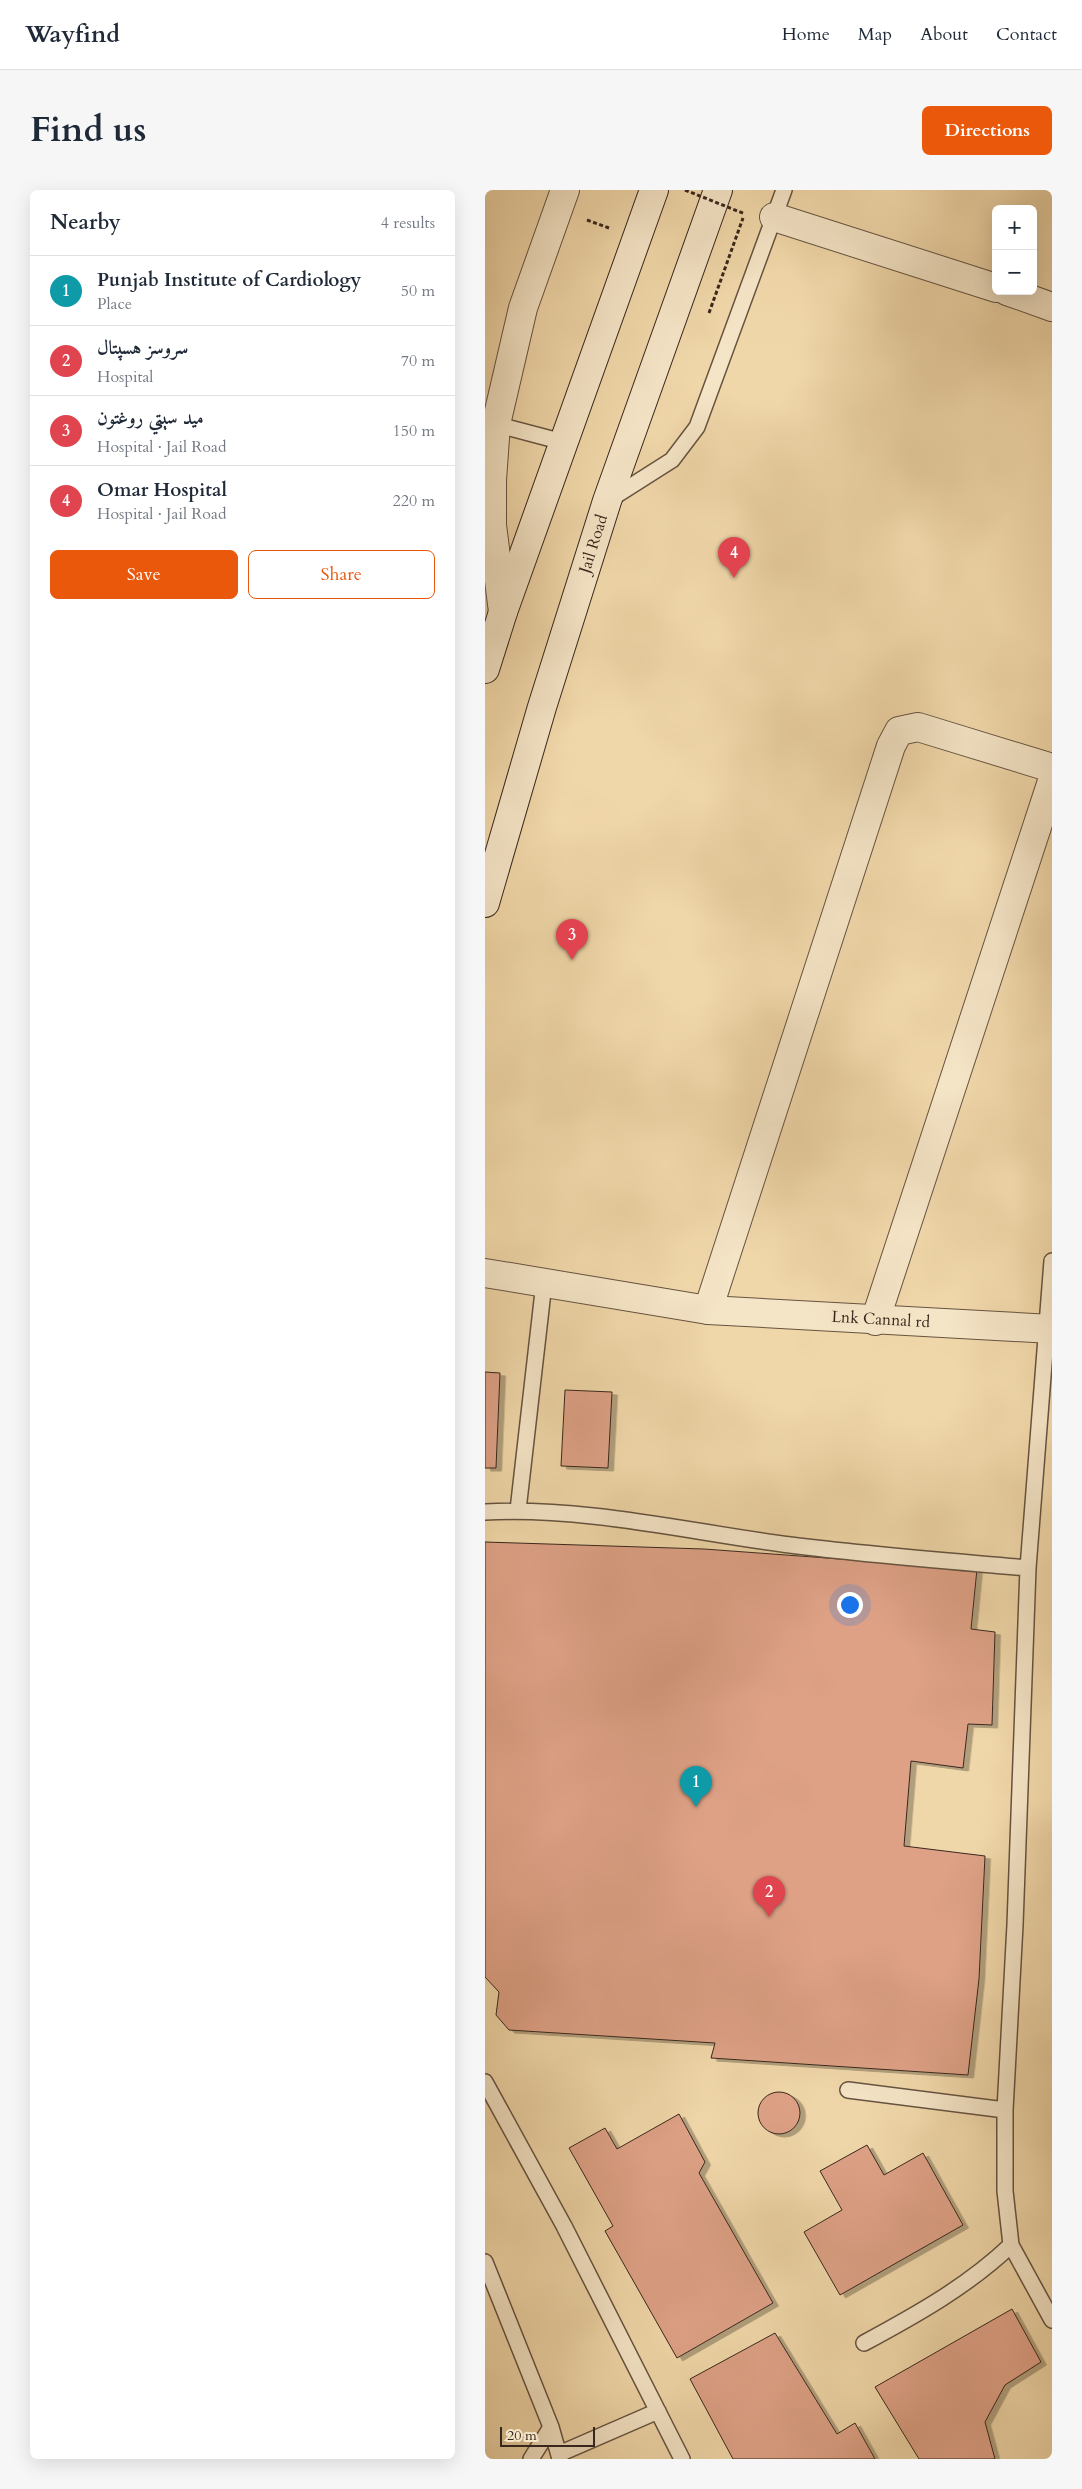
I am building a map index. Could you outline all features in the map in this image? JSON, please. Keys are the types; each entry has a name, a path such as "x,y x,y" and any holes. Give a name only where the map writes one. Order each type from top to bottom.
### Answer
{"street":[{"path":"485,669 503,612 654,190"},
{"name":"Jail Road","path":"485,902 542,707 607,501 718,190"},
{"path":"503,612 492,525 491,423 523,308 562,199"},
{"path":"774,217 992,287"},
{"path":"1018,295 1052,307"},
{"path":"708,1310 888,755 899,731 918,727 1052,768"},
{"path":"875,1321 1052,781"},
{"name":"Lnk Cannal rd","path":"485,1273 708,1310 875,1321 1050,1329"}],"lane":[{"path":"607,501 672,460 697,427 784,190"},
{"path":"491,423 563,442"},
{"path":"1052,1261 1050,1329 1028,1568 1015,1925 1005,2110 1005,2191 1011,2245 1052,2320"},
{"path":"518,1510 544,1283"},
{"path":"485,1512 518,1510 614,1518 790,1545 1028,1568"},
{"path":"485,2082 564,2226 682,2459"},
{"path":"848,2090 1005,2110"},
{"path":"864,2343 933,2304 984,2270 1011,2245"},
{"path":"485,2262 551,2427 560,2456 658,2411"},
{"path":"531,2459 551,2427"}],"path":[{"path":"685,190 745,214"},
{"path":"562,199 636,239"},
{"path":"708,317 748,206"}],"building":[{"path":"485,1372 500,1373 496,1468 485,1468"},
{"path":"565,1390 612,1392 608,1468 561,1466"},
{"path":"485,1542 704,1549 977,1569 971,1629 995,1632 992,1725 968,1724 963,1768 911,1761 904,1846 985,1856 979,1979 968,2075 711,2058 715,2043 509,2030 496,2015 499,1992 485,1977"},
{"path":"779,2092 794,2098 800,2113 794,2128 779,2134 764,2128 758,2113 764,2098"},
{"path":"679,2114 705,2162 699,2173 773,2303 677,2358 605,2231 613,2226 569,2148 605,2128 617,2149"},
{"path":"867,2145 884,2175 923,2153 963,2225 840,2295 804,2232 842,2210 820,2171"},
{"path":"1012,2309 1041,2362 1005,2385 985,2422 995,2459 919,2459 875,2387"},
{"path":"775,2333 837,2434 855,2423 875,2459 733,2459 690,2379"}],"place":[{"name":"Omar Hospital","path":"734,578"},
{"name":"مید سېټي روغتون","path":"572,960"},
{"name":"Punjab Institute of Cardiology","path":"696,1807"},
{"name":"سروسز ہسپتال","path":"769,1917"}]}
